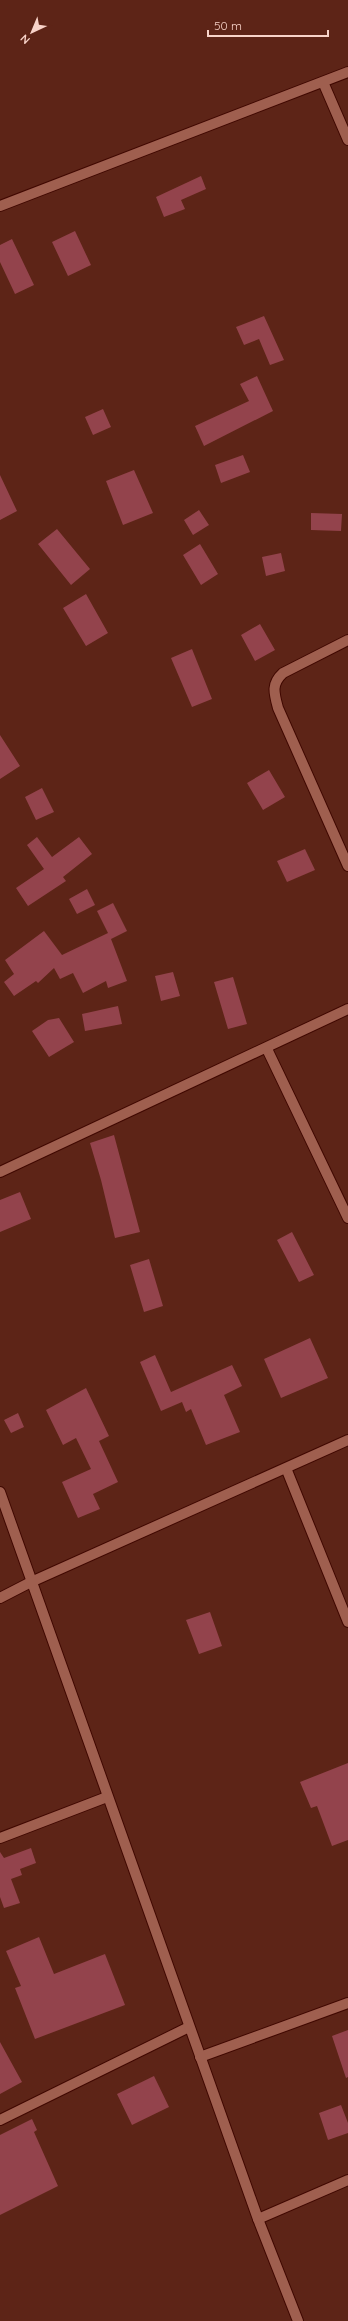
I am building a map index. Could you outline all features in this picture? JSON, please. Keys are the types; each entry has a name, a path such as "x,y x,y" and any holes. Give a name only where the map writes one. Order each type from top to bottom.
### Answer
{"street":[{"path":"0,206 348,72"},
{"path":"323,82 348,140"},
{"path":"348,640 283,674 276,680 274,690 278,708 348,866"},
{"path":"0,1172 348,1009"},
{"path":"267,1048 348,1218"},
{"path":"0,1598 31,1582 348,1440"},
{"path":"286,1468 348,1622"},
{"path":"0,1492 258,2219 298,2321"},
{"path":"0,1838 107,1797"},
{"path":"200,2057 348,2003"},
{"path":"0,2120 189,2027"},
{"path":"258,2219 348,2180"}],"building":[{"path":"201,176 206,189 181,200 185,209 164,217 156,197"},
{"path":"75,231 91,265 68,276 52,242"},
{"path":"12,239 34,285 15,294 0,262 0,245"},
{"path":"264,316 284,360 270,365 259,339 244,345 236,327"},
{"path":"257,376 273,411 204,446 195,426 249,401 240,384"},
{"path":"103,409 111,427 93,435 85,417"},
{"path":"243,455 250,472 221,483 215,465"},
{"path":"134,470 153,513 123,525 106,481"},
{"path":"0,475 17,511 0,520"},
{"path":"199,510 209,525 193,535 184,520"},
{"path":"311,513 342,514 341,531 311,530"},
{"path":"57,529 90,569 71,585 38,544"},
{"path":"200,544 218,574 201,585 183,555"},
{"path":"281,553 285,571 266,576 262,557"},
{"path":"86,594 108,633 86,646 63,608"},
{"path":"260,624 275,650 255,661 241,635"},
{"path":"192,649 212,699 192,707 171,658"},
{"path":"0,735 20,766 0,779"},
{"path":"269,770 285,797 263,810 247,783"},
{"path":"42,788 54,812 36,820 25,797"},
{"path":"37,837 52,857 79,837 92,854 63,877 66,881 28,906 16,888 44,869 27,845"},
{"path":"305,849 315,870 287,882 277,861"},
{"path":"87,889 95,905 77,914 69,899"},
{"path":"113,903 127,931 111,939 127,981 108,988 106,981 83,993 73,973 60,979 54,968 38,983 36,981 14,996 4,982 14,974 5,960 44,931 62,955 108,933 97,911"},
{"path":"173,972 180,996 161,1001 155,976"},
{"path":"233,977 247,1024 228,1029 214,982"},
{"path":"118,1006 122,1024 85,1031 82,1014"},
{"path":"59,1018 74,1042 49,1057 32,1031 48,1020"},
{"path":"114,1135 140,1232 115,1238 101,1180 90,1143"},
{"path":"20,1192 31,1219 0,1232 0,1200"},
{"path":"292,1232 314,1275 299,1282 277,1240"},
{"path":"149,1259 163,1306 144,1312 130,1265"},
{"path":"310,1338 328,1378 281,1398 264,1359"},
{"path":"155,1355 171,1392 232,1365 242,1386 224,1395 240,1432 206,1445 191,1409 186,1412 182,1402 161,1411 140,1362"},
{"path":"86,1388 109,1436 99,1441 118,1482 93,1494 100,1509 78,1518 62,1482 91,1469 76,1438 63,1445 46,1410"},
{"path":"18,1413 24,1427 11,1433 4,1420"},
{"path":"210,1612 222,1646 199,1654 186,1620"},
{"path":"348,1763 348,1840 332,1846 317,1806 311,1808 300,1782"},
{"path":"31,1848 36,1863 20,1869 22,1875 11,1879 20,1903 4,1908 0,1897 0,1852 4,1858"},
{"path":"39,1937 54,1974 105,1954 125,2005 35,2039 15,1988 21,1986 6,1951"},
{"path":"348,2030 348,2077 346,2078 332,2036"},
{"path":"0,2042 22,2082 0,2094"},
{"path":"154,2076 169,2107 132,2125 117,2094"},
{"path":"341,2105 348,2123 348,2133 328,2140 319,2113"},
{"path":"32,2119 37,2130 34,2132 58,2186 0,2215 0,2135"}]}
